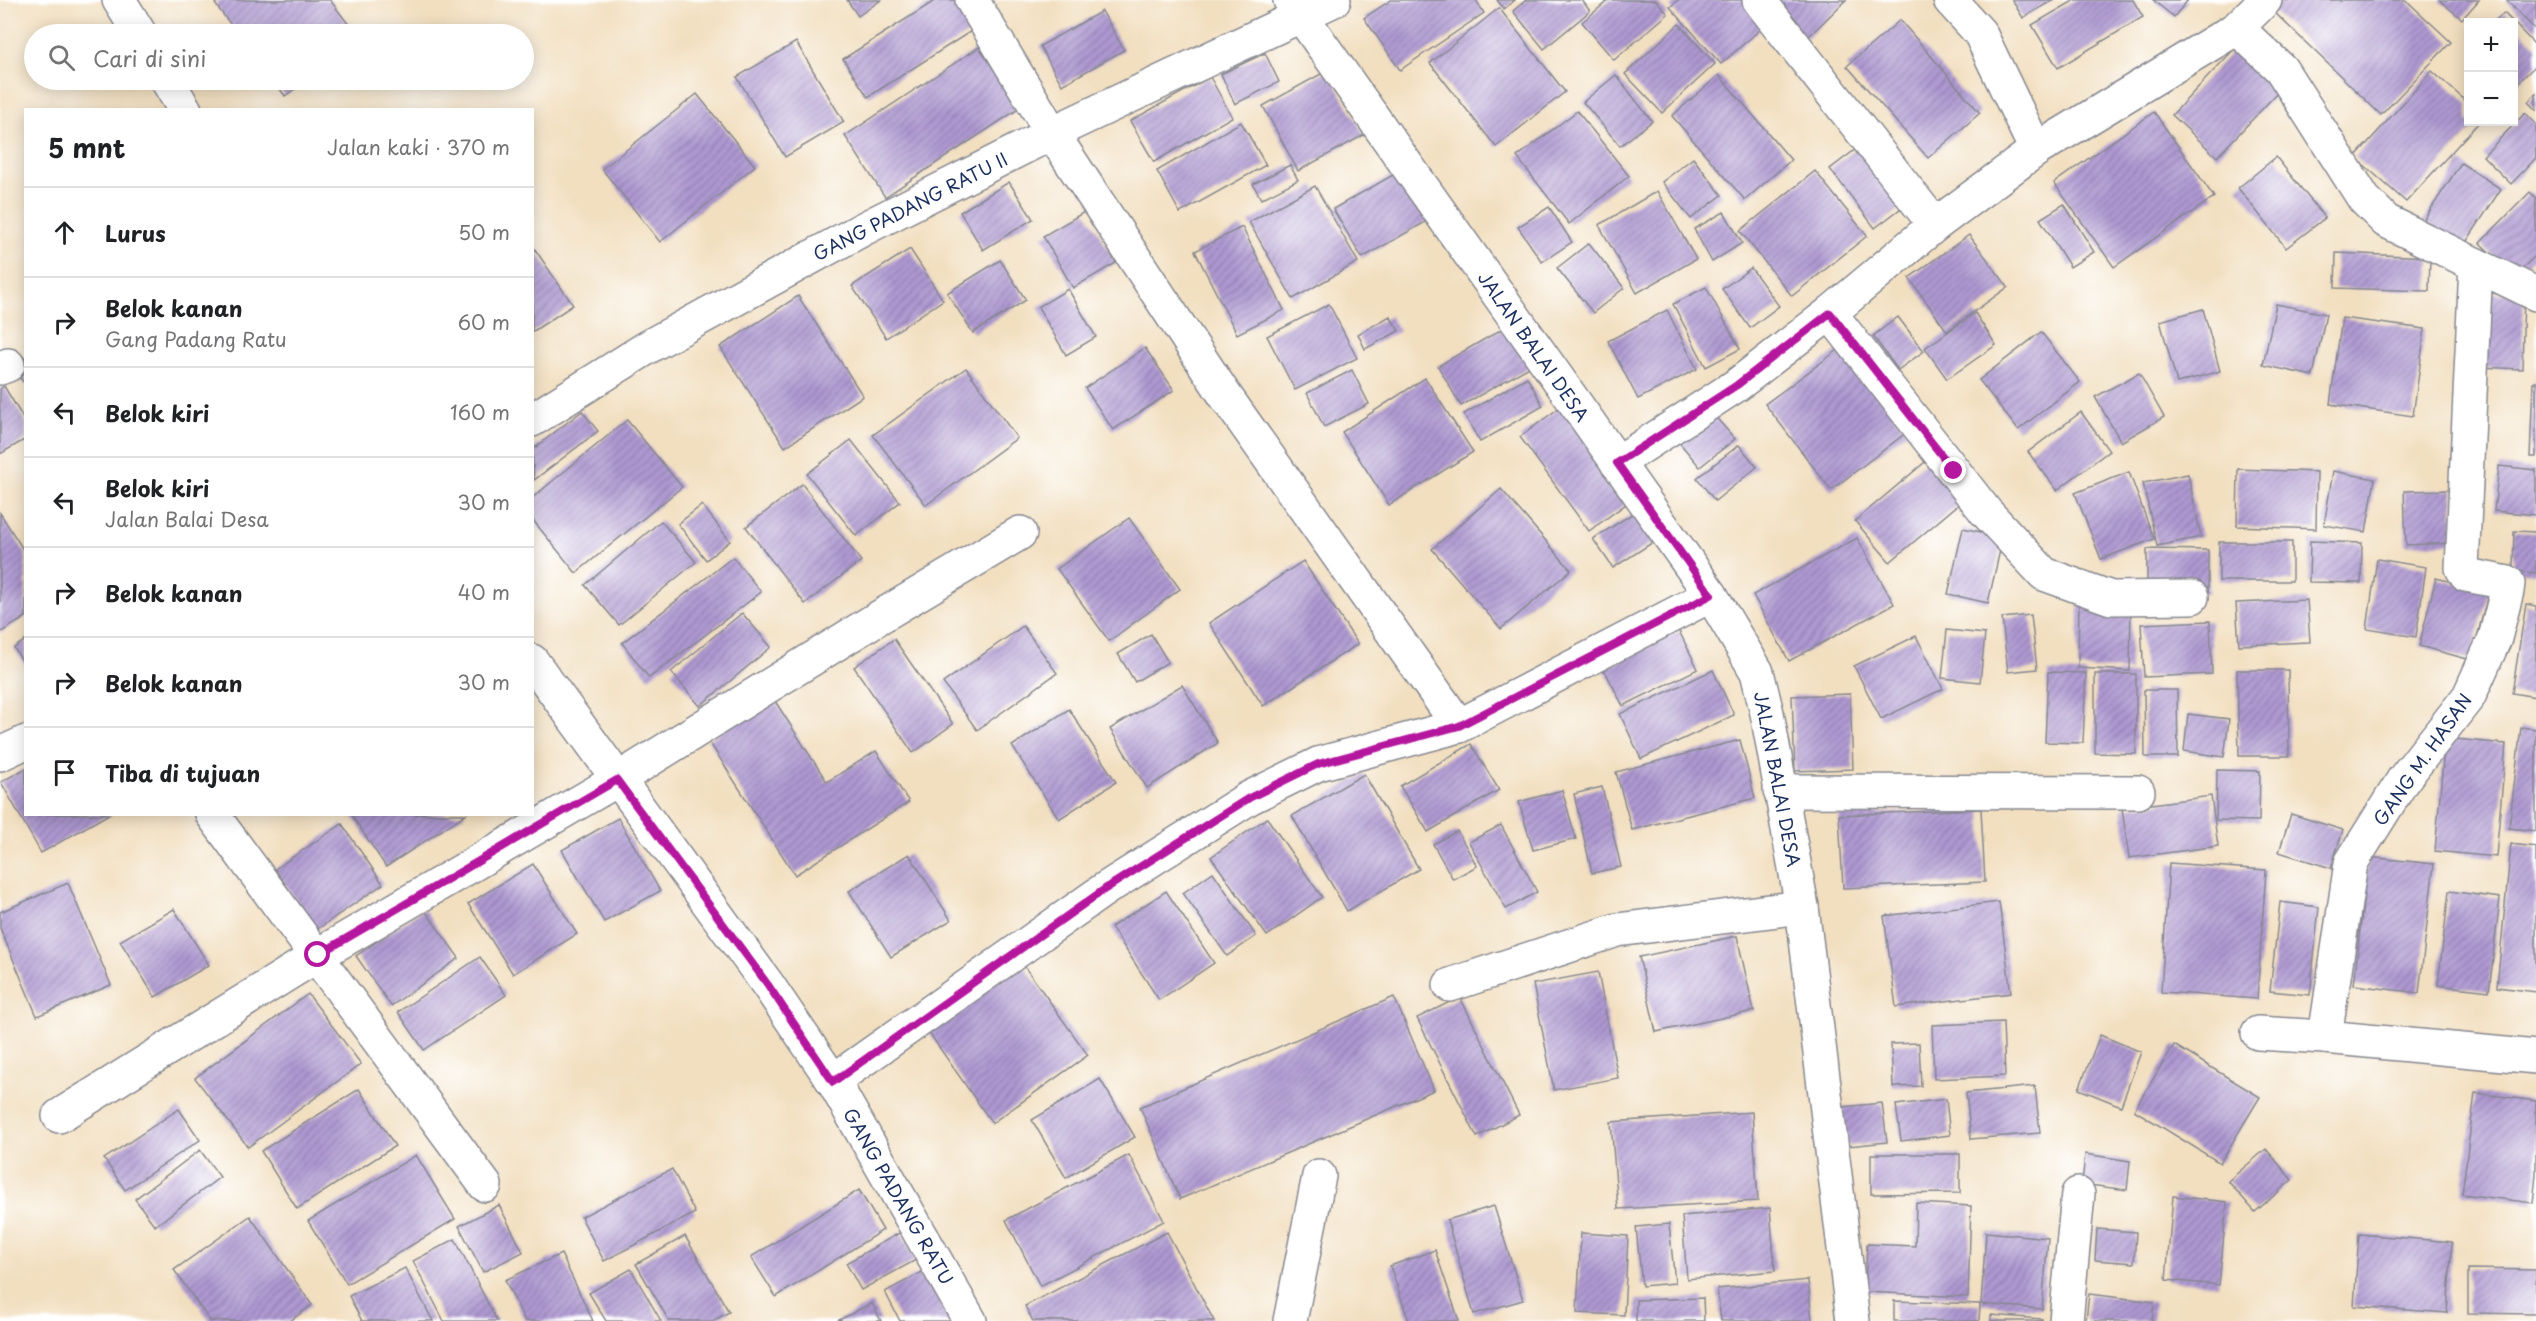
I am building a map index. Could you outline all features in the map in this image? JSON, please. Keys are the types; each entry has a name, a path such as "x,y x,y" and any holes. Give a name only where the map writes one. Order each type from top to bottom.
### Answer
{"street":[{"path":"119,0 134,24"},
{"path":"972,0 1052,133 1224,394 1459,726"},
{"name":"GANG PADANG RATU II","path":"534,419 653,344 863,229 1295,8 1334,0"},
{"path":"1759,0 1935,225"},
{"path":"1950,0 1980,33 2036,150"},
{"path":"1617,463 1737,385 1830,313 1935,225 2036,150 2237,28 2264,0"},
{"name":"JALAN BALAI DESA","path":"1295,8 1711,595 1757,672 1767,713 1802,908 1853,1321"},
{"path":"2237,28 2281,69 2364,199 2386,221 2536,294"},
{"path":"173,90 184,108"},
{"name":"GANG M. HASAN","path":"2325,1037 2350,863 2403,780 2469,696 2495,638 2507,591 2508,583 2466,575 2462,568 2476,265"},
{"path":"1830,313 1986,512 2044,574 2111,598 2192,597"},
{"path":"59,1116 318,955 617,780 1020,533"},
{"path":"833,1082 1105,889 1249,798 1318,764 1459,726 1711,595"},
{"name":"GANG PADANG RATU","path":"534,664 768,985 833,1082 970,1321"},
{"path":"0,754 24,743"},
{"path":"1780,791 2138,792"},
{"path":"214,816 485,1185"},
{"path":"1450,985 1617,930 1802,908"},
{"path":"2258,1033 2536,1057"},
{"path":"1290,1321 1319,1176"},
{"path":"2066,1321 2078,1194"}],"building":[{"path":"220,0 330,0 348,24 230,24 215,4"},
{"path":"847,0 881,0 858,16"},
{"path":"936,0 959,0 976,28 868,97 843,59"},
{"path":"1391,0 1476,0 1484,13 1400,70 1364,18"},
{"path":"1497,0 1515,0 1504,9"},
{"path":"1526,0 1582,0 1590,11 1544,49 1513,11"},
{"path":"1609,0 1656,0 1668,14 1614,60 1582,22"},
{"path":"1678,0 1752,0 1770,21 1721,64 1670,7"},
{"path":"1768,0 1846,0 1806,39"},
{"path":"2012,0 2053,0 2023,18"},
{"path":"2075,0 2133,0 2143,17 2058,68 2032,25"},
{"path":"2153,0 2188,0 2174,17"},
{"path":"2282,0 2406,0 2451,42 2381,115 2272,10"},
{"path":"2439,0 2479,0 2462,19"},
{"path":"2506,0 2536,0 2536,28 2535,29"},
{"path":"1499,8 1565,92 1496,147 1430,63"},
{"path":"1102,11 1124,50 1062,85 1040,46"},
{"path":"2504,13 2509,18 2498,18"},
{"path":"1900,20 1980,113 1928,158 1847,66"},
{"path":"1679,24 1715,64 1662,113 1625,74"},
{"path":"2518,27 2536,46 2536,65 2518,83"},
{"path":"796,42 844,122 785,157 737,77"},
{"path":"2237,46 2281,89 2217,157 2172,115"},
{"path":"979,47 1020,108 885,197 845,136"},
{"path":"1265,53 1279,82 1235,104 1221,74"},
{"path":"1328,70 1364,135 1298,171 1263,106"},
{"path":"2432,71 2464,99 2464,126 2475,126 2406,202 2355,157"},
{"path":"1616,75 1652,121 1620,146 1583,102"},
{"path":"1719,75 1791,160 1745,200 1672,116"},
{"path":"1210,77 1232,117 1154,162 1130,121"},
{"path":"280,90 293,90 285,96"},
{"path":"2536,93 2536,110 2528,102"},
{"path":"697,94 755,166 660,242 602,169"},
{"path":"1577,111 1629,176 1569,224 1517,157"},
{"path":"2154,112 2214,197 2114,267 2054,183"},
{"path":"2525,113 2536,124 2536,158 2511,184 2483,156 2512,126 2518,126 2518,120"},
{"path":"1241,122 1266,165 1180,213 1157,171"},
{"path":"1864,143 1909,202 1875,228 1830,169"},
{"path":"2276,157 2325,218 2286,248 2238,188"},
{"path":"1693,158 1722,195 1691,219 1662,182"},
{"path":"2461,163 2501,189 2463,247 2423,221"},
{"path":"1290,165 1298,180 1261,199 1253,184"},
{"path":"1400,171 1429,220 1362,258 1333,209"},
{"path":"1815,171 1867,236 1792,296 1740,231"},
{"path":"1009,182 1033,219 983,250 960,212"},
{"path":"1315,186 1358,262 1293,299 1249,222"},
{"path":"1657,191 1696,259 1637,293 1599,225"},
{"path":"2530,192 2536,198 2536,255 2514,277 2480,243"},
{"path":"2064,204 2094,252 2070,267 2040,219"},
{"path":"1549,207 1572,242 1542,262 1518,227"},
{"path":"1086,211 1116,263 1073,288 1043,236"},
{"path":"1724,212 1742,243 1712,262 1694,229"},
{"path":"1242,227 1284,310 1237,334 1195,251"},
{"path":"1969,235 2008,287 1947,331 1909,278"},
{"path":"1589,243 1624,288 1593,313 1557,268"},
{"path":"534,248 573,305 534,331"},
{"path":"910,249 943,300 886,338 852,286"},
{"path":"2336,253 2430,257 2429,291 2335,288"},
{"path":"1000,260 1026,300 973,333 947,293"},
{"path":"1751,268 1779,306 1750,328 1722,289"},
{"path":"1706,287 1740,349 1706,367 1673,304"},
{"path":"1068,289 1096,337 1066,355 1038,307"},
{"path":"2480,293 2524,294 2522,369 2478,367"},
{"path":"798,296 863,396 785,447 720,347"},
{"path":"1329,304 1357,358 1295,390 1267,336"},
{"path":"2276,304 2326,314 2313,376 2263,365"},
{"path":"2203,309 2220,371 2177,383 2160,321"},
{"path":"1667,310 1697,369 1638,399 1608,341"},
{"path":"1975,313 1996,345 1947,379 1925,348"},
{"path":"1390,316 1399,331 1365,349 1358,334"},
{"path":"1898,317 1924,351 1898,370 1873,336"},
{"path":"2342,318 2425,329 2413,416 2330,404"},
{"path":"1509,325 1533,365 1461,406 1438,366"},
{"path":"2041,332 2080,382 2018,430 1979,380"},
{"path":"1842,347 1907,432 1831,490 1765,404"},
{"path":"1145,348 1174,390 1113,430 1085,388"},
{"path":"24,359 24,383 12,368"},
{"path":"966,368 1017,438 926,505 873,435"},
{"path":"1352,370 1369,404 1324,427 1307,393"},
{"path":"2139,373 2164,417 2121,442 2095,397"},
{"path":"1527,377 1543,406 1480,442 1464,414"},
{"path":"1425,378 1473,452 1389,505 1342,432"},
{"path":"2533,382 2536,382 2536,457 2530,457"},
{"path":"4,386 24,420 24,440 0,454 0,389"},
{"path":"1563,405 1633,499 1589,531 1520,437"},
{"path":"582,411 598,431 534,480 534,448"},
{"path":"2081,412 2109,451 2057,490 2028,452"},
{"path":"1712,413 1735,439 1700,467 1678,441"},
{"path":"627,420 682,487 576,573 534,521 534,496"},
{"path":"851,440 900,502 856,536 807,474"},
{"path":"1739,445 1757,467 1715,501 1697,478"},
{"path":"1931,457 1966,498 1890,562 1855,521"},
{"path":"2499,466 2536,470 2536,515 2494,511"},
{"path":"2238,469 2317,472 2316,529 2237,526"},
{"path":"2333,471 2375,479 2366,532 2324,525"},
{"path":"2129,472 2154,539 2101,559 2075,493"},
{"path":"2188,474 2201,537 2157,546 2143,483"},
{"path":"802,484 861,561 805,604 746,527"},
{"path":"1501,489 1571,570 1501,629 1432,549"},
{"path":"2453,490 2454,543 2406,545 2404,491"},
{"path":"702,505 730,541 706,560 678,524"},
{"path":"1638,510 1658,539 1613,568 1593,539"},
{"path":"0,513 24,551 24,618 0,633"},
{"path":"1129,518 1180,589 1109,641 1057,569"},
{"path":"661,521 696,562 619,625 585,585"},
{"path":"1963,528 2003,537 1988,603 1948,594"},
{"path":"2514,531 2536,532 2536,573 2513,571"},
{"path":"1857,538 1894,604 1789,661 1753,595"},
{"path":"2310,541 2362,543 2361,583 2309,582"},
{"path":"2219,542 2292,542 2292,581 2219,581"},
{"path":"2147,549 2208,550 2208,593 2147,592"},
{"path":"733,557 761,592 649,678 622,643"},
{"path":"2377,559 2426,567 2416,637 2367,629"},
{"path":"1303,561 1358,644 1263,706 1209,623"},
{"path":"2436,578 2489,591 2471,660 2419,646"},
{"path":"2079,600 2131,603 2130,671 2078,668"},
{"path":"2307,600 2310,642 2239,645 2236,603"},
{"path":"2526,604 2536,606 2536,697 2512,693"},
{"path":"742,613 771,647 700,706 671,672"},
{"path":"2031,615 2037,669 2008,672 2002,618"},
{"path":"2210,621 2212,674 2144,677 2141,624"},
{"path":"1023,626 1057,673 977,730 943,683"},
{"path":"1947,630 1985,634 1980,682 1942,678"},
{"path":"1679,631 1698,669 1623,706 1604,669"},
{"path":"1151,634 1168,662 1135,682 1118,654"},
{"path":"1916,636 1943,689 1881,719 1854,666"},
{"path":"894,639 953,724 913,753 854,667"},
{"path":"24,641 24,664 14,648"},
{"path":"1713,670 1734,715 1641,759 1620,714"},
{"path":"2237,670 2288,670 2289,756 2239,756"},
{"path":"2048,672 2086,673 2083,743 2045,742"},
{"path":"2095,674 2136,674 2136,754 2095,753"},
{"path":"1182,685 1218,743 1147,788 1110,729"},
{"path":"2144,690 2177,690 2178,757 2145,757"},
{"path":"1850,694 1853,769 1795,771 1792,696"},
{"path":"773,698 827,782 876,751 909,802 795,875 708,740"},
{"path":"1069,709 1116,782 1059,819 1012,746"},
{"path":"2188,714 2229,719 2224,757 2184,751"},
{"path":"2521,727 2536,729 2536,831 2509,828"},
{"path":"2445,738 2506,744 2496,857 2435,851"},
{"path":"1740,740 1755,798 1632,830 1616,772"},
{"path":"1471,744 1499,790 1428,832 1400,786"},
{"path":"24,769 24,816 106,816 41,853 1,782"},
{"path":"2217,770 2260,771 2259,821 2216,820"},
{"path":"1364,774 1419,869 1347,911 1292,816"},
{"path":"1602,787 1621,867 1592,873 1574,794"},
{"path":"1562,790 1576,839 1533,850 1519,802"},
{"path":"2211,796 2218,846 2129,858 2122,808"},
{"path":"1981,809 1985,882 1843,888 1839,815"},
{"path":"2291,814 2343,830 2331,868 2279,852"},
{"path":"352,816 463,816 386,867"},
{"path":"618,818 660,891 604,922 562,850"},
{"path":"1267,818 1322,897 1267,936 1211,857"},
{"path":"342,824 383,884 316,930 275,869"},
{"path":"1501,825 1537,892 1506,909 1469,842"},
{"path":"1457,831 1477,866 1453,879 1433,844"},
{"path":"2511,844 2536,847 2536,992 2497,987"},
{"path":"909,854 951,920 891,957 849,891"},
{"path":"2368,857 2434,864 2419,993 2354,985"},
{"path":"2169,863 2266,870 2257,999 2161,992"},
{"path":"533,864 577,934 513,974 468,904"},
{"path":"1213,872 1256,936 1227,956 1183,893"},
{"path":"68,883 111,985 37,1016 0,928 0,912"},
{"path":"1166,891 1214,963 1159,1000 1111,927"},
{"path":"2449,891 2500,898 2489,991 2438,985"},
{"path":"1999,902 2011,993 1896,1007 1884,916"},
{"path":"2280,902 2319,907 2310,995 2270,991"},
{"path":"174,909 209,965 155,997 120,941"},
{"path":"424,909 459,958 391,1006 356,956"},
{"path":"1737,936 1754,1011 1656,1032 1639,957"},
{"path":"480,957 506,995 424,1050 398,1012"},
{"path":"1022,963 1088,1055 992,1123 927,1030"},
{"path":"1598,972 1618,1078 1554,1090 1533,984"},
{"path":"308,994 361,1064 248,1147 195,1078"},
{"path":"1394,997 1434,1090 1180,1199 1140,1107"},
{"path":"1460,997 1519,1115 1477,1137 1417,1018"},
{"path":"2003,1022 2005,1076 1934,1079 1932,1025"},
{"path":"2100,1035 2141,1052 2121,1106 2079,1089"},
{"path":"1919,1043 1921,1086 1893,1087 1891,1044"},
{"path":"2174,1045 2260,1097 2220,1163 2134,1110"},
{"path":"1100,1079 1135,1137 1066,1178 1032,1120"},
{"path":"2035,1086 2040,1133 1971,1139 1966,1093"},
{"path":"359,1089 395,1146 297,1209 261,1151"},
{"path":"2475,1093 2536,1101 2536,1174 2533,1203 2462,1194"},
{"path":"1946,1099 1950,1135 1901,1141 1896,1105"},
{"path":"1882,1103 1887,1142 1848,1146 1843,1107"},
{"path":"179,1109 200,1140 125,1190 104,1159"},
{"path":"1752,1112 1758,1201 1618,1209 1611,1122"},
{"path":"2266,1149 2292,1180 2255,1212 2228,1181"},
{"path":"200,1150 220,1177 155,1226 135,1199"},
{"path":"1871,1154 1960,1154 1960,1193 1871,1194"},
{"path":"2085,1154 2130,1161 2127,1190 2082,1184"},
{"path":"416,1155 455,1219 347,1284 308,1221"},
{"path":"1129,1155 1164,1221 1040,1286 1006,1220"},
{"path":"672,1169 695,1213 604,1261 581,1217"},
{"path":"859,1190 883,1230 776,1297 751,1257"},
{"path":"2173,1196 2227,1202 2219,1285 2166,1280"},
{"path":"1916,1203 1971,1206 1968,1297 1865,1292 1867,1244 1915,1246"},
{"path":"499,1205 523,1252 483,1272 459,1226"},
{"path":"1494,1206 1523,1300 1474,1314 1447,1220"},
{"path":"1770,1208 1775,1271 1687,1279 1682,1216"},
{"path":"250,1216 312,1305 290,1321 210,1321 174,1270"},
{"path":"1669,1224 1675,1283 1642,1286 1636,1227"},
{"path":"2097,1229 2136,1232 2134,1263 2095,1260"},
{"path":"901,1232 916,1260 861,1290 846,1263"},
{"path":"1167,1232 1214,1321 1033,1321 1025,1306"},
{"path":"1986,1232 2048,1238 2042,1309 1981,1304"},
{"path":"1581,1233 1628,1236 1624,1315 1577,1313"},
{"path":"2359,1234 2452,1242 2447,1313 2354,1306"},
{"path":"685,1236 729,1312 713,1321 669,1321 636,1264"},
{"path":"455,1239 497,1321 444,1321 413,1261"},
{"path":"1435,1250 1459,1321 1409,1321 1390,1266"},
{"path":"561,1254 593,1321 525,1321 505,1280"},
{"path":"405,1268 433,1321 362,1321 349,1296"},
{"path":"631,1269 661,1321 606,1321 589,1293"},
{"path":"2468,1269 2536,1270 2536,1314 2468,1313"},
{"path":"924,1271 951,1321 900,1321 885,1292"},
{"path":"1808,1280 1812,1321 1721,1321 1717,1289"},
{"path":"2089,1294 2154,1302 2152,1321 2086,1321"},
{"path":"1703,1298 1704,1321 1636,1321 1636,1300"},
{"path":"1894,1301 1980,1304 1979,1321 1894,1321"},
{"path":"872,1303 881,1321 837,1321"},
{"path":"1991,1315 2042,1319 2042,1321 1991,1321"}],"route":[{"path":"318,955 617,780 768,985 833,1082 1105,889 1249,798 1318,764 1459,726 1711,595 1617,463 1737,385 1830,313 1954,471"}]}
